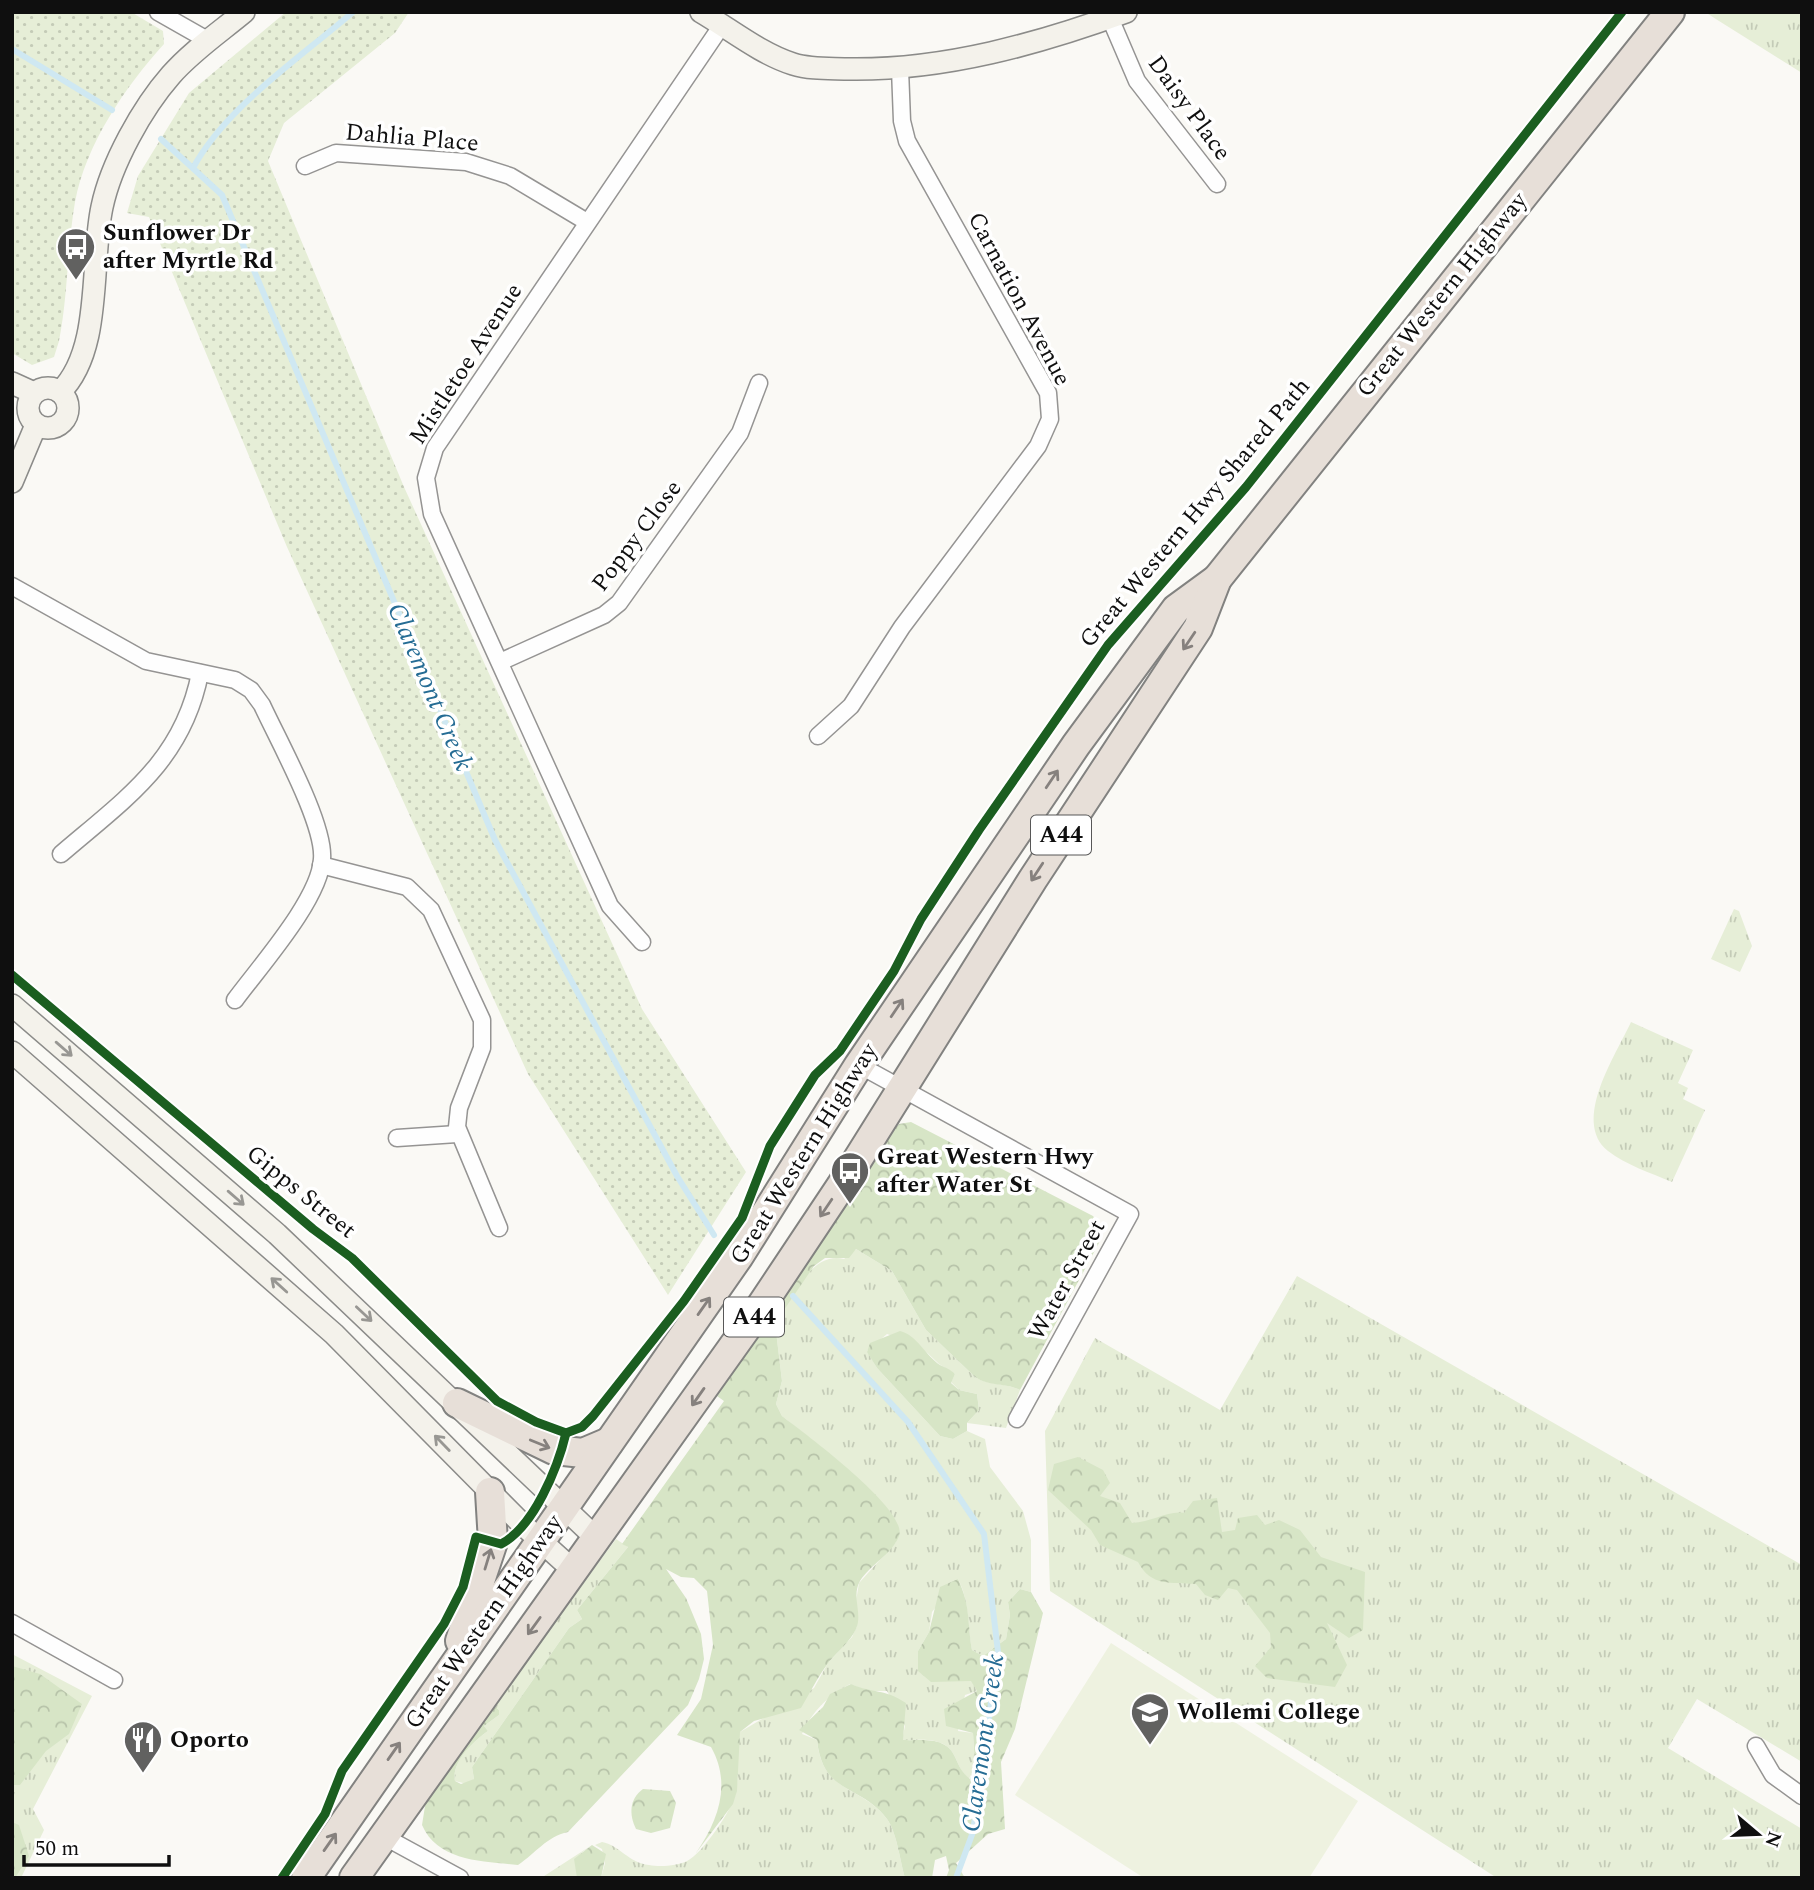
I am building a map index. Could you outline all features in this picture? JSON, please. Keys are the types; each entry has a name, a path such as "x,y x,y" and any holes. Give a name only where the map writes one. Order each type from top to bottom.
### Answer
{"highway":[{"name":"Great Western Highway","path":"306,1878 739,1256 859,1065 1068,756 1176,609 1217,579 1670,12"},
{"name":"Great Western Highway","path":"354,1878 747,1327 902,1089 1033,879 1198,628 1217,579"},
{"path":"457,1403 554,1450 583,1453 609,1442"},
{"path":"450,1670 493,1542 490,1492"}],"main road":[{"path":"60,392 69,384 85,351 102,208 116,162 161,87 244,12"},
{"path":"701,12 773,55 802,66 901,69 1046,40 1118,15"},
{"path":"12,383 34,393 50,387 60,392 68,403 62,422 50,428 37,425 28,410 34,393"},
{"path":"12,482 37,425"},
{"name":"Gipps Street","path":"12,1005 277,1234 597,1539"},
{"path":"12,1052 334,1334 490,1492 574,1571"}],"street":[{"path":"158,12 209,41"},
{"name":"Daisy Place","path":"1118,15 1136,81 1217,184"},
{"name":"Mistletoe Avenue","path":"642,942 610,906 432,514 426,496 427,468 435,448 722,24"},
{"name":"Carnation Avenue","path":"818,736 851,706 902,627 1038,446 1050,419 1048,393 907,141 902,121 901,69"},
{"name":"Dahlia Place","path":"305,166 336,153 466,162 510,176 587,222"},
{"name":"Poppy Close","path":"500,662 604,615 620,603 740,433 759,383"},
{"path":"12,586 136,657 235,680 256,696 317,828 321,865 307,900 235,1000"},
{"path":"61,854 152,775 191,711 200,673"},
{"path":"321,865 407,887 431,910 479,1010 484,1030 480,1057 459,1108 457,1134 499,1228"},
{"name":"Water Street","path":"859,1065 1130,1214 1017,1419"},
{"path":"397,1138 457,1134"},
{"path":"12,1623 114,1680"},
{"path":"1756,1746 1773,1775 1802,1796"},
{"path":"383,1836 460,1878"}],"green space":[{"path":"12,12 131,12 163,31 164,44 135,79 109,117 88,159 75,202 59,341 54,357 32,365 12,353"},
{"path":"286,12 409,12 395,33 284,123 268,161 404,487 642,1009 746,1172 668,1295 528,1074 287,547 149,217 127,213 138,176 189,93"},
{"path":"1705,12 1802,12 1802,73 1719,21"},
{"path":"1734,909 1739,911 1752,946 1740,972 1711,959"},
{"path":"1631,1022 1693,1050 1678,1083 1688,1088 1683,1099 1705,1110 1672,1182 1608,1151 1598,1138 1594,1123 1600,1088"},
{"path":"911,1122 1093,1216 1101,1226 1100,1241 1020,1390 984,1382 974,1376 926,1330 892,1271 856,1249 849,1258 825,1258 814,1266 775,1323 782,1381 776,1404 782,1416 872,1491 898,1524 899,1536 896,1542 860,1581 857,1593 858,1623 853,1634 825,1667 801,1708 754,1721 740,1732 737,1791 733,1804 696,1853 716,1815 720,1802 721,1775 711,1747 677,1735 701,1699 713,1645 707,1591 694,1578 681,1577 666,1569 686,1598 701,1634 704,1659 688,1705 568,1832 547,1841 518,1865 463,1857 439,1846 429,1837 422,1825 426,1800 493,1705 499,1710 499,1715 484,1726 488,1731 470,1746 460,1759 455,1774 455,1781 461,1784 474,1779 472,1767 569,1628 582,1619 577,1610 628,1547 622,1544 724,1401 717,1396 892,1132 899,1124"},
{"path":"856,1249 892,1271 926,1330 974,1376 1020,1390 1006,1428 967,1423 979,1410 977,1394 959,1390 951,1382 955,1374 939,1364 920,1346 887,1334 867,1351 877,1368 940,1436 953,1439 967,1431 985,1439 990,1467 1023,1511 1031,1540 1031,1592 1020,1589 1008,1602 1010,1615 1006,1639 983,1656 972,1650 966,1605 958,1579 932,1612 929,1632 918,1651 972,1681 977,1691 965,1695 958,1731 973,1733 975,1766 969,1779 950,1749 944,1745 931,1740 902,1740 905,1726 887,1691 868,1691 850,1684 822,1704 802,1734 817,1740 820,1757 834,1779 865,1799 887,1819 896,1839 905,1878 601,1878 605,1863 602,1849 595,1845 602,1842 642,1864 653,1866 683,1863 701,1850 734,1800 737,1738 740,1732 814,1688 828,1663 852,1637 857,1626 856,1601 859,1583 896,1542 808,1437 782,1416 776,1404 782,1381 775,1323 795,1290 812,1269 832,1258 844,1259"},
{"path":"1297,1276 1802,1565 1802,1762 1697,1699 1668,1748 1802,1829 1802,1878 1497,1878 1050,1591 1045,1431 1095,1338 1220,1410"},
{"path":"900,1331 916,1341 940,1365 955,1374 951,1383 959,1390 977,1394 979,1410 967,1423 967,1431 953,1439 940,1436 877,1368 867,1352 870,1343"},
{"path":"1078,1457 1103,1470 1110,1483 1100,1496 1120,1503 1132,1523 1172,1513 1184,1513 1193,1501 1217,1498 1222,1532 1235,1530 1238,1518 1257,1515 1265,1525 1279,1520 1300,1530 1321,1557 1365,1572 1363,1630 1349,1638 1327,1623 1347,1665 1335,1687 1267,1678 1255,1666 1271,1647 1270,1633 1237,1590 1228,1588 1218,1600 1205,1595 1196,1584 1162,1582 1149,1576 1138,1562 1100,1545 1091,1530 1048,1490 1054,1464"},
{"path":"616,1539 628,1547 577,1610 582,1619 569,1628 472,1767 474,1779 467,1784 455,1781 456,1767 460,1759 470,1746 488,1731 484,1726 499,1715 499,1710 493,1705"},
{"path":"958,1579 967,1606 972,1650 983,1656 1006,1639 1010,1615 1008,1602 1020,1589 1031,1592 1043,1613 1015,1729 1001,1762 1005,1829 988,1834 956,1863 965,1878 946,1878 949,1870 946,1856 935,1860 932,1878 905,1878 896,1839 887,1819 866,1799 835,1780 821,1758 817,1740 799,1730 823,1707 830,1694 851,1684 885,1693 906,1703 903,1740 932,1741 944,1745 950,1749 962,1771 970,1779 975,1766 973,1733 946,1726 944,1709 977,1691 971,1681 931,1682 918,1671 918,1651 929,1632 940,1587"},
{"name":"Wollemi College","path":"1111,1643 1358,1801 1309,1878 1144,1878 1015,1795"},
{"path":"12,1654 92,1696 33,1809 44,1830 21,1878 12,1878"},
{"path":"12,1666 40,1674 82,1704 69,1734 46,1751 20,1785 12,1785"},
{"path":"643,1789 670,1791 676,1803 670,1828 651,1833 636,1829 632,1818 633,1802"},
{"path":"12,1822 19,1825 29,1856 15,1878 12,1878"},
{"path":"592,1845 581,1853 577,1878 541,1878"},
{"path":"592,1845 606,1854 601,1878 577,1878 574,1859"}],"waterway":[{"path":"193,168 224,124 244,104 353,12"},
{"name":"Claremont Creek","path":"12,49 112,110"},
{"name":"Claremont Creek","path":"161,139 222,195 495,840 677,1176 714,1235"},
{"name":"Claremont Creek","path":"793,1296 908,1422 984,1534 998,1652 973,1832 956,1878"}],"cycle path":[{"name":"Great Western Hwy Shared Path","path":"566,1433 582,1427 593,1416 684,1301 742,1218 770,1146 815,1075 840,1051 894,971 921,919 979,830 1108,645 1246,487 1622,12"},
{"path":"12,975 313,1229 352,1258 497,1401 536,1422 566,1433"},
{"path":"282,1878 325,1814 342,1771 444,1624 463,1587 476,1537 501,1544 524,1524 551,1479 566,1433"}],"place":[{"name":"Sunflower Dr after Myrtle Rd","path":"76,281"},
{"name":"Great Western Hwy after Water St","path":"850,1205"},
{"name":"Wollemi College","path":"1150,1746"},
{"name":"Oporto","path":"143,1774"}]}
